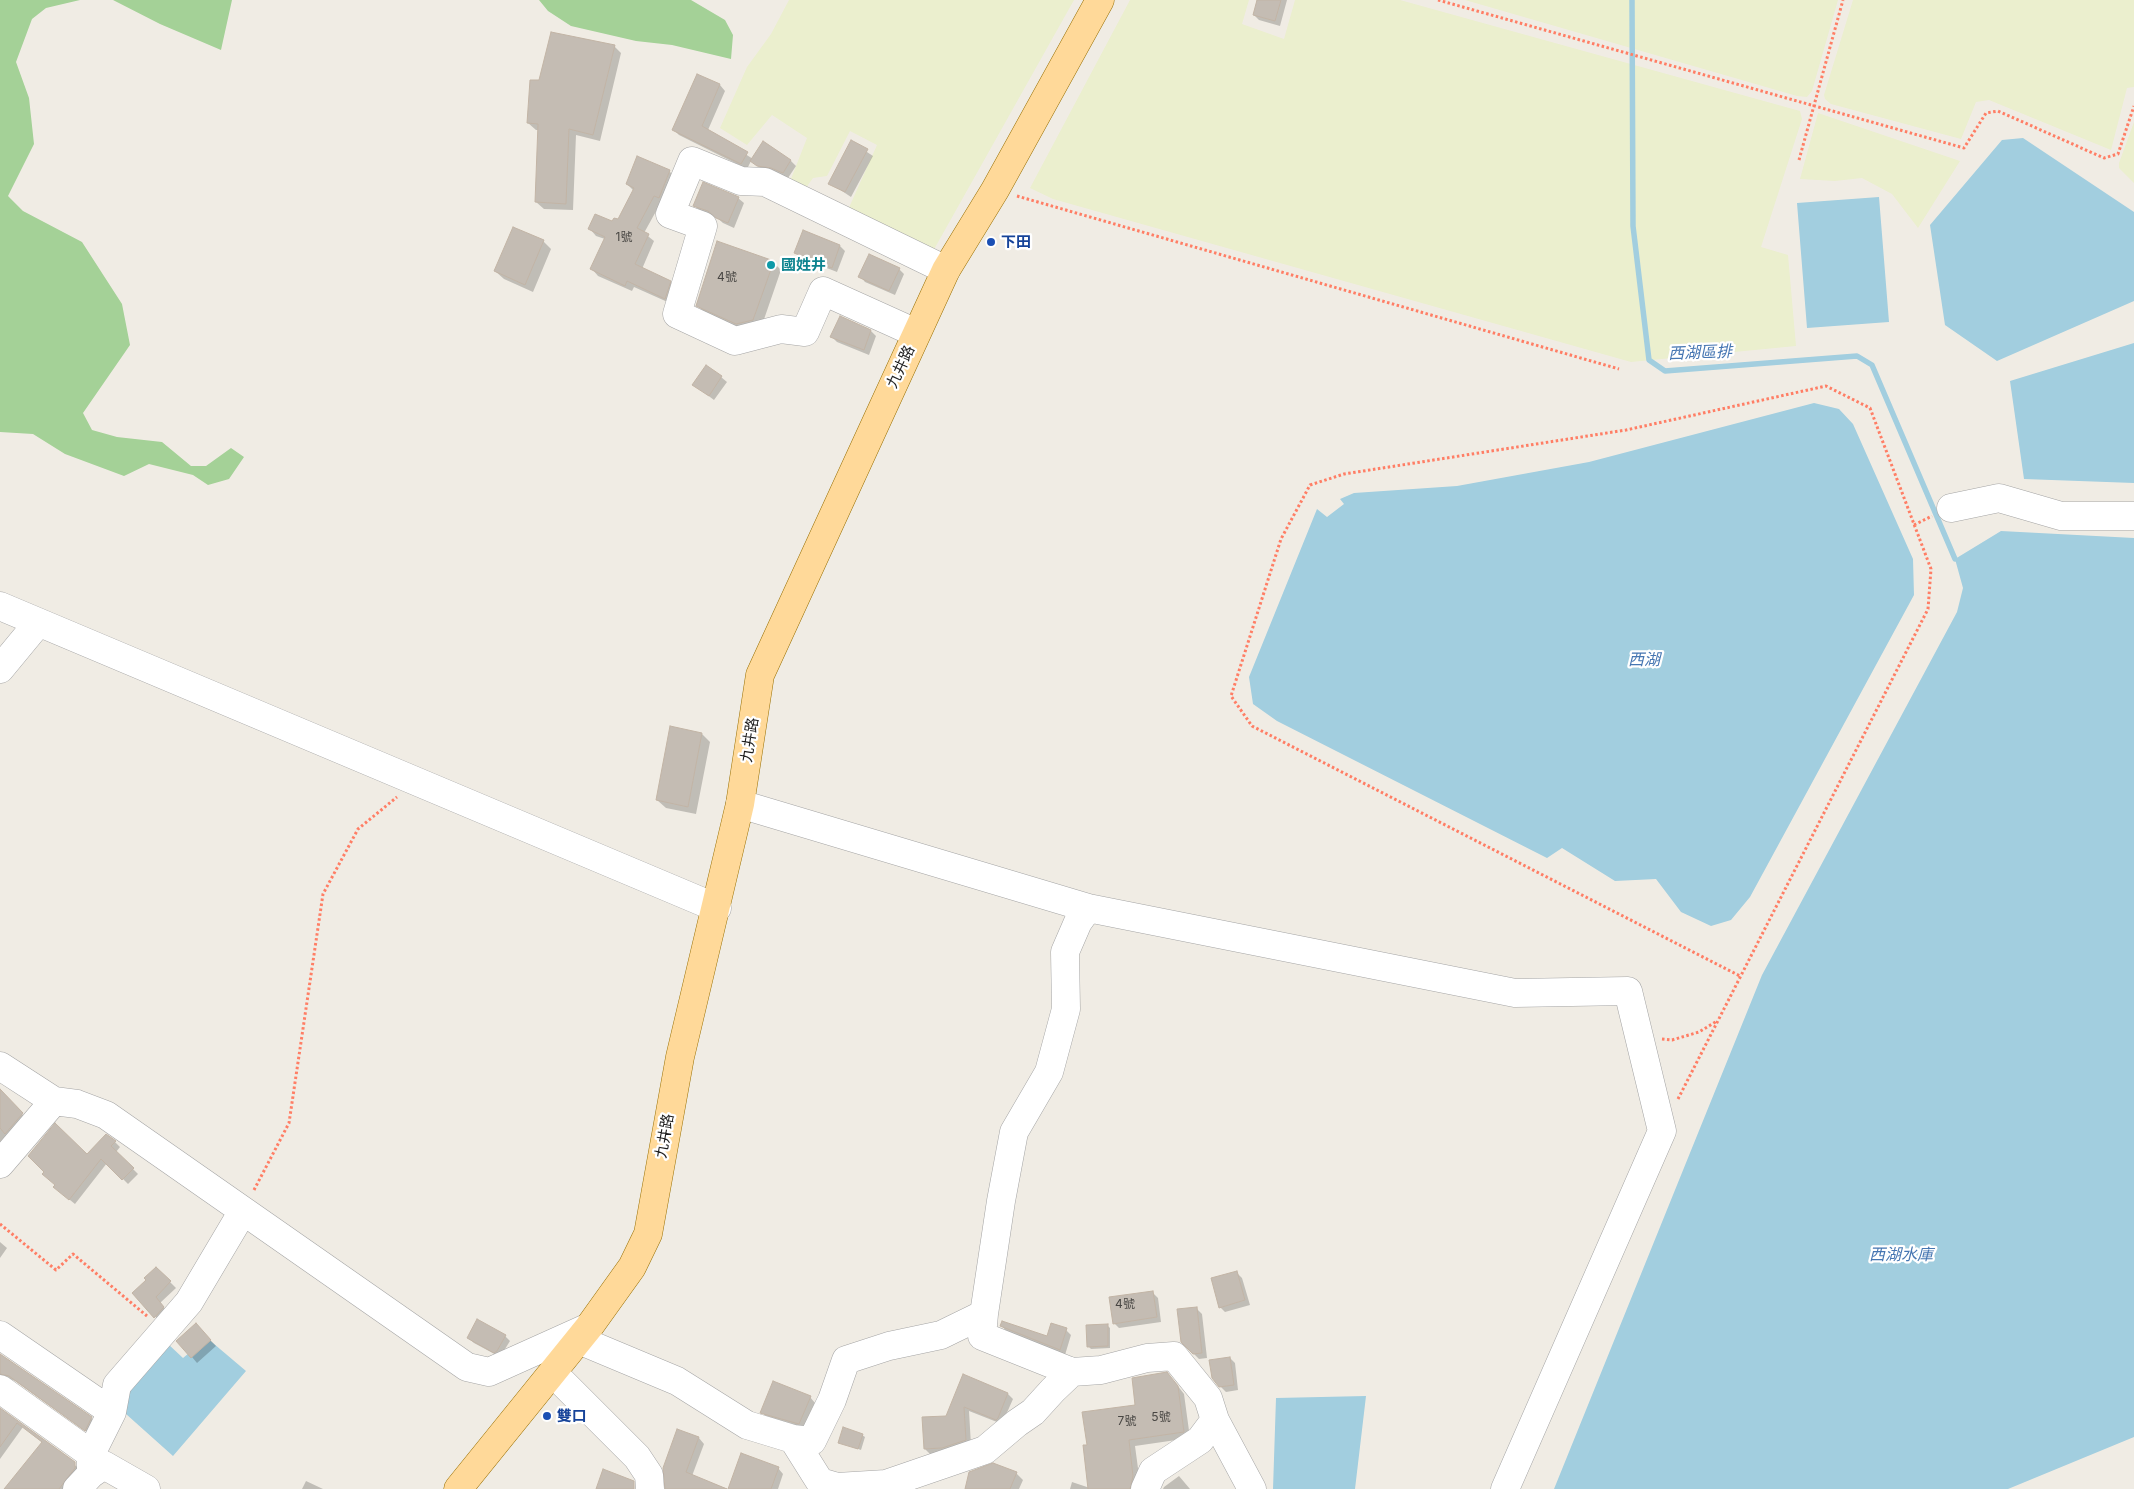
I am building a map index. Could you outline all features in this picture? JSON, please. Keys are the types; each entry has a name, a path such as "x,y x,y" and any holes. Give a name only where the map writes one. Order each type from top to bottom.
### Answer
{"main road":[{"name":"九井路","path":"458,1489 584,1334 632,1267 648,1234 680,1057 717,908 740,804 760,675 946,270 995,190 1100,0"}],"street":[{"path":"916,333 823,290 806,332 781,329 735,341 677,314 703,226 670,214 692,161 741,182 765,182 946,270"},
{"path":"1940,513 1998,498 2061,516 2134,516"},
{"path":"0,606 717,908"},
{"path":"0,669 38,623"},
{"path":"740,804 1088,908 1515,993 1628,991 1662,1131 1505,1489"},
{"path":"1088,908 1078,922 1065,952 1066,1009 1049,1072 1014,1132 1001,1200 982,1336 1072,1372 1100,1370 1148,1358 1174,1356 1208,1398 1215,1420 1252,1489"},
{"path":"0,1066 54,1101 77,1104 106,1115 467,1367 489,1372 584,1334 677,1381 747,1425 793,1439 812,1441 832,1400 846,1360 889,1346 941,1335 984,1314"},
{"path":"0,1164 54,1101"},
{"path":"86,1472 112,1412 117,1385 189,1302 243,1211"},
{"path":"0,1335 112,1412"},
{"path":"793,1439 820,1482 837,1487 886,1484 921,1474 985,1450 1033,1412 1052,1390 1072,1372"},
{"path":"553,1373 637,1457 649,1475 650,1489"},
{"path":"0,1389 86,1472"},
{"path":"1145,1489 1153,1471 1200,1440 1215,1420"},
{"path":"86,1472 104,1465 146,1489"}],"path":[{"path":"1438,0 1964,148 1986,113 1998,111 2104,158 2118,154 2134,106"},
{"path":"1799,160 1842,0"},
{"path":"995,190 1619,369"},
{"path":"1662,1131 1928,609 1931,570 1870,408 1826,386 1626,430 1344,474 1310,485 1281,539 1231,696 1252,726 1740,976"},
{"path":"1914,525 1940,513"},
{"path":"243,1211 289,1123 323,894 358,829 415,781"},
{"path":"1640,1039 1652,1037 1672,1040 1699,1032 1718,1020"},
{"path":"0,1224 56,1270 73,1254 164,1330"}],"green space":[{"path":"0,0 80,0 46,8 32,19 16,62 29,98 34,144 8,196 23,211 82,242 122,304 130,345 83,413 92,430 117,437 162,442 191,466 206,466 231,448 244,457 229,479 208,485 193,475 149,464 124,476 65,454 33,434 0,432"},
{"path":"113,0 232,0 221,50 160,24"},
{"path":"539,0 691,0 725,20 733,35 731,59 672,45 636,41 571,26 548,11"},
{"path":"789,0 1074,0 932,253 847,212 877,145 850,131 827,176 813,178 803,192 789,184 807,138 772,115 747,145 720,128 747,67 771,34"},
{"path":"1130,0 1249,0 1242,24 1284,39 1295,0 1400,0 1800,111 1802,119 1761,247 1788,255 1796,346 1631,362 1053,199 1030,188"},
{"path":"1465,0 1838,0 1812,91 1807,97 1797,96"},
{"path":"1853,0 2134,0 2134,87 2127,88 2111,150 1989,100 1976,102 1961,139 1831,104 1825,99 1824,95"},
{"path":"1818,113 1960,161 1918,228 1892,194 1862,178 1835,181 1800,179"},
{"path":"2134,122 2134,183 2119,168 2119,163"}],"water":[{"path":"2023,138 2134,212 2134,301 1997,361 1945,325 1930,225 2002,140"},
{"path":"1879,197 1889,322 1807,328 1797,203"},
{"path":"2134,343 2134,483 2024,479 2010,381"},
{"name":"西湖","path":"1814,403 1839,409 1853,424 1913,559 1914,595 1750,897 1731,920 1711,926 1681,912 1656,879 1615,881 1562,848 1547,858 1277,721 1253,704 1249,677 1317,509 1327,517 1344,504 1340,499 1354,493 1457,486 1589,462"},
{"name":"西湖水庫","path":"2001,531 2134,538 2134,1437 2008,1489 1554,1489 1762,975 1957,612 1963,588 1955,559"},
{"path":"207,1338 246,1371 173,1456 126,1414 127,1383 167,1343 183,1358"},
{"path":"1366,1396 1355,1489 1273,1489 1276,1398"}],"building":[{"path":"1257,0 1281,0 1275,21 1253,15"},
{"path":"551,32 615,45 593,135 569,129 566,204 535,202 538,124 527,123 530,80 539,80"},
{"path":"697,74 720,84 702,126 748,152 741,164 672,130"},
{"path":"851,140 868,149 845,192 828,184"},
{"path":"763,141 791,160 783,173 771,168 757,166 750,161"},
{"path":"637,156 670,170 659,198 654,196 637,228 649,234 635,264 671,281 665,299 627,281 625,286 590,269 605,237 588,229 595,214 612,221 614,218 618,219 634,188 626,184"},
{"path":"703,182 739,197 728,223 716,218 708,211 693,206"},
{"path":"513,227 544,240 525,285 494,271"},
{"path":"803,230 840,245 832,268 794,253"},
{"path":"717,241 774,261 753,320 736,324 696,306"},
{"path":"869,254 900,268 889,291 858,277"},
{"path":"840,316 871,330 864,350 830,337"},
{"path":"706,365 722,376 709,396 692,385"},
{"path":"670,726 702,733 688,807 656,800"},
{"path":"0,1089 23,1113 5,1134 0,1128"},
{"path":"55,1123 87,1154 106,1134 116,1141 111,1146 134,1168 122,1180 101,1159 69,1200 53,1187 55,1185 42,1174 44,1172 28,1156"},
{"path":"156,1267 171,1281 156,1297 164,1307 154,1318 132,1293"},
{"path":"1237,1271 1245,1300 1219,1308 1211,1278"},
{"path":"1153,1291 1157,1317 1113,1324 1109,1297"},
{"path":"1197,1307 1202,1353 1193,1354 1181,1342 1177,1309"},
{"path":"477,1319 506,1335 494,1353 467,1338"},
{"path":"1002,1321 1047,1336 1051,1323 1067,1328 1060,1350 1000,1326"},
{"path":"196,1323 211,1340 191,1358 176,1341"},
{"path":"1108,1324 1108,1346 1087,1347 1086,1325"},
{"path":"0,1354 92,1417 85,1431 9,1376 0,1374"},
{"path":"1230,1357 1234,1385 1219,1387 1212,1378 1209,1360"},
{"path":"1167,1372 1178,1386 1184,1432 1129,1440 1133,1476 1130,1489 1088,1489 1083,1445 1087,1445 1082,1412 1135,1405 1132,1378"},
{"path":"963,1374 1008,1393 998,1418 996,1420 964,1407 966,1440 942,1448 924,1449 922,1417 946,1416"},
{"path":"773,1381 811,1396 799,1424 760,1413"},
{"path":"0,1408 75,1462 75,1468 59,1489 4,1489 42,1442 17,1423 0,1447"},
{"path":"843,1427 863,1434 858,1449 838,1443"},
{"path":"677,1429 699,1437 686,1472 727,1489 665,1489 663,1468"},
{"path":"741,1453 779,1467 771,1489 728,1489"},
{"path":"993,1463 1017,1472 1010,1489 965,1489 969,1472"},
{"path":"603,1469 634,1481 634,1489 596,1489"}],"waterway":[{"name":"西湖區排","path":"1632,0 1633,226 1649,360 1665,371 1857,356 1872,365 1955,559"}],"place":[{"name":"下田","path":"991,242"},
{"name":"國姓井","path":"771,265"},
{"name":"雙口","path":"547,1416"}]}
